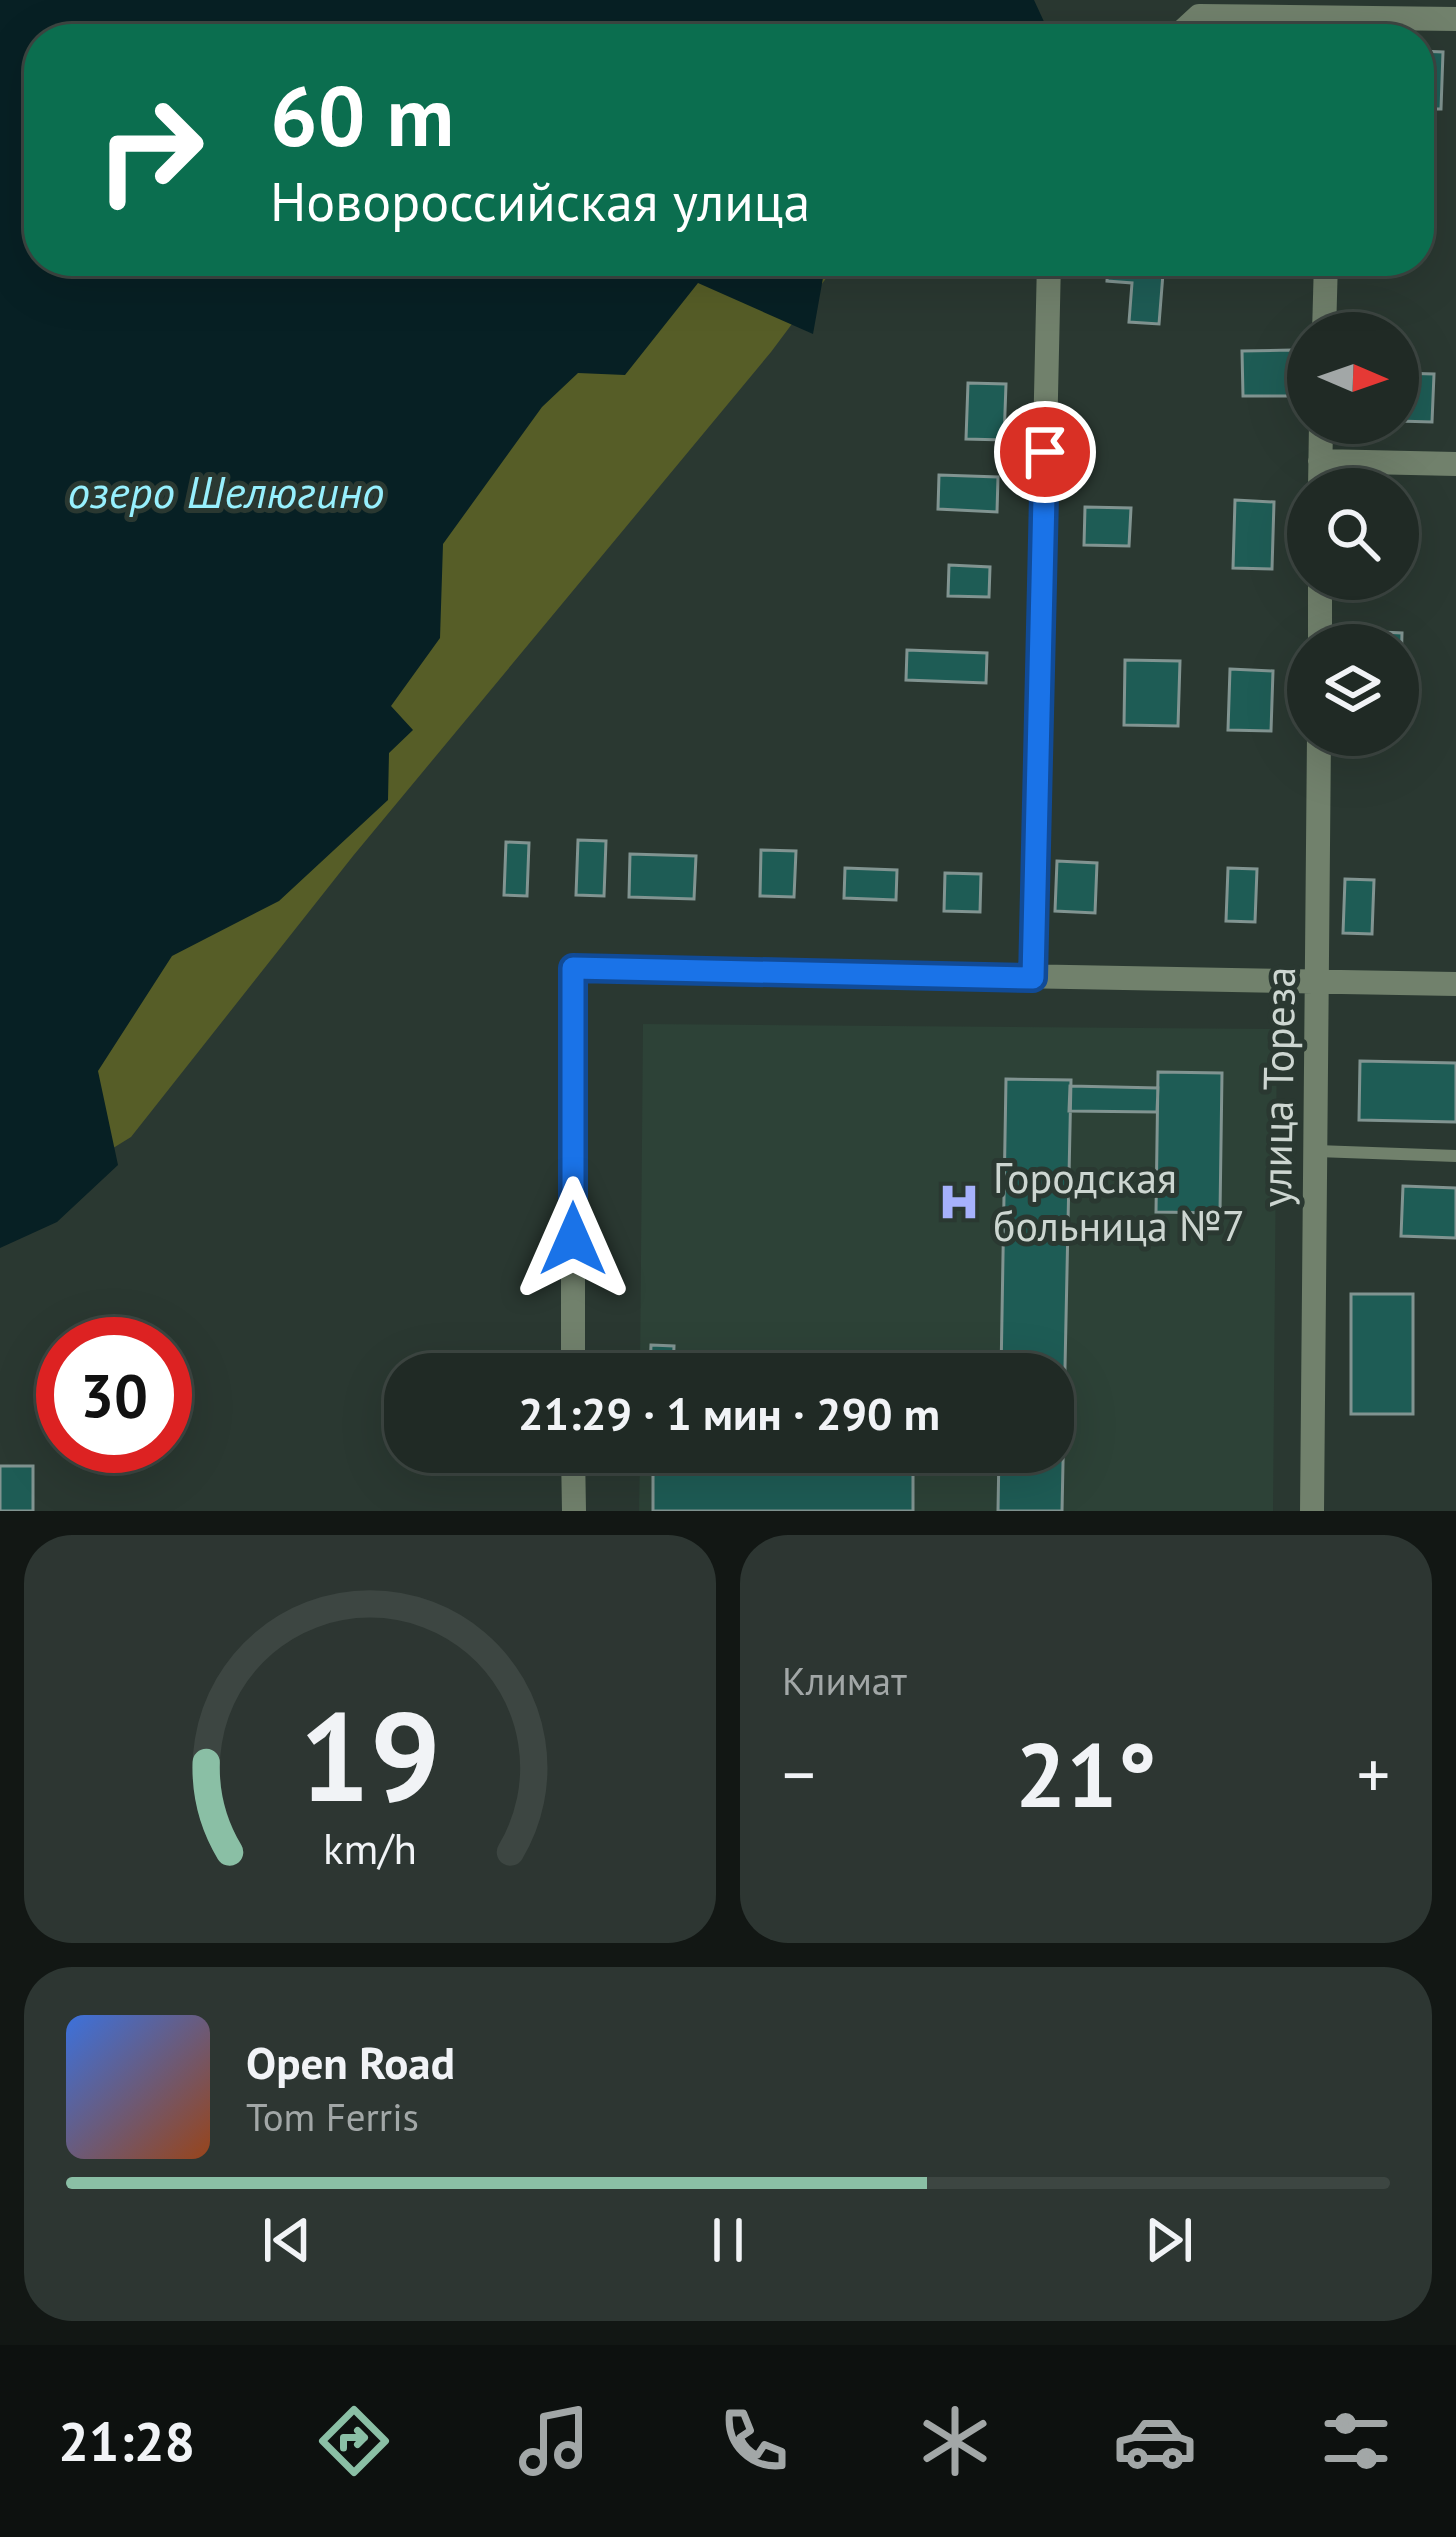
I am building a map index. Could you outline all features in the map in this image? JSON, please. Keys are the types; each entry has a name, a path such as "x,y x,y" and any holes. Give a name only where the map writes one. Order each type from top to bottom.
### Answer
{"street":[{"path":"1190,24 1199,16 1288,24"},
{"path":"1388,24 1456,19"},
{"path":"1033,978 1049,276"},
{"path":"1325,312 1326,276"},
{"path":"1320,444 1320,468"},
{"path":"1320,460 1456,464"},
{"name":"улица Тореза","path":"1312,1511 1319,756"},
{"path":"573,1353 573,968 1456,984"},
{"path":"574,1473 574,1511"}],"lane":[{"path":"1317,1151 1456,1156"}],"shaded area":[{"name":"Городская больница №7","path":"643,1024 1277,1029 1273,1511 639,1511 640,1473 1074,1473 1074,1353 640,1353"}],"green space":[{"name":"озеро Шелюгино","path":"0,0 1033,0 1015,24 24,24 24,276 828,276 771,352 353,856 131,1137 0,1218"}],"water":[{"name":"озеро Шелюгино","path":"0,0 1034,0 1045,24 24,24 24,276 823,276 813,334 698,283 625,375 578,373 542,407 443,544 440,638 391,706 413,730 389,753 388,800 279,901 172,956 98,1071 118,1165 57,1222 0,1248"}],"building":[{"path":"1434,52 1443,52 1441,109 1434,109"},
{"path":"1107,276 1163,276 1159,324 1129,322 1132,283 1107,281"},
{"path":"1287,350 1287,396 1243,396 1242,351"},
{"path":"1419,374 1434,374 1432,422 1419,422"},
{"path":"968,383 1006,384 1004,440 966,439"},
{"path":"939,475 998,477 997,512 938,509"},
{"path":"1235,500 1274,502 1272,569 1233,568"},
{"path":"1085,507 1131,508 1129,546 1084,545"},
{"path":"949,565 990,567 989,597 948,596"},
{"path":"907,650 987,653 986,683 906,680"},
{"path":"1125,660 1180,661 1178,726 1124,725"},
{"path":"1230,669 1273,671 1271,731 1228,730"},
{"path":"578,840 606,841 604,896 576,895"},
{"path":"506,842 529,843 527,896 504,895"},
{"path":"761,850 796,851 794,897 760,896"},
{"path":"630,854 696,856 694,899 629,897"},
{"path":"1057,861 1097,863 1095,913 1055,911"},
{"path":"845,868 897,870 896,900 844,898"},
{"path":"1228,868 1257,869 1255,922 1226,921"},
{"path":"945,873 981,874 980,912 944,911"},
{"path":"1345,879 1374,880 1372,934 1343,933"},
{"path":"1360,1061 1456,1063 1456,1122 1359,1120"},
{"path":"1158,1072 1222,1073 1220,1213 1156,1212"},
{"path":"1006,1079 1071,1080 1065,1353 1001,1353"},
{"path":"1070,1086 1158,1088 1157,1112 1069,1111"},
{"path":"1403,1186 1456,1188 1456,1238 1401,1236"},
{"path":"1351,1294 1413,1294 1413,1414 1351,1414"},
{"path":"651,1345 674,1346 674,1353 651,1353"},
{"path":"0,1466 33,1466 33,1511 0,1511"},
{"path":"653,1473 913,1473 913,1511 653,1511"},
{"path":"999,1473 1063,1473 1062,1511 998,1511"}],"place":[{"name":"Городская больница №7","path":"959,1202"}],"route":[{"path":"573,1239 573,968 1033,978 1045,452"}]}
